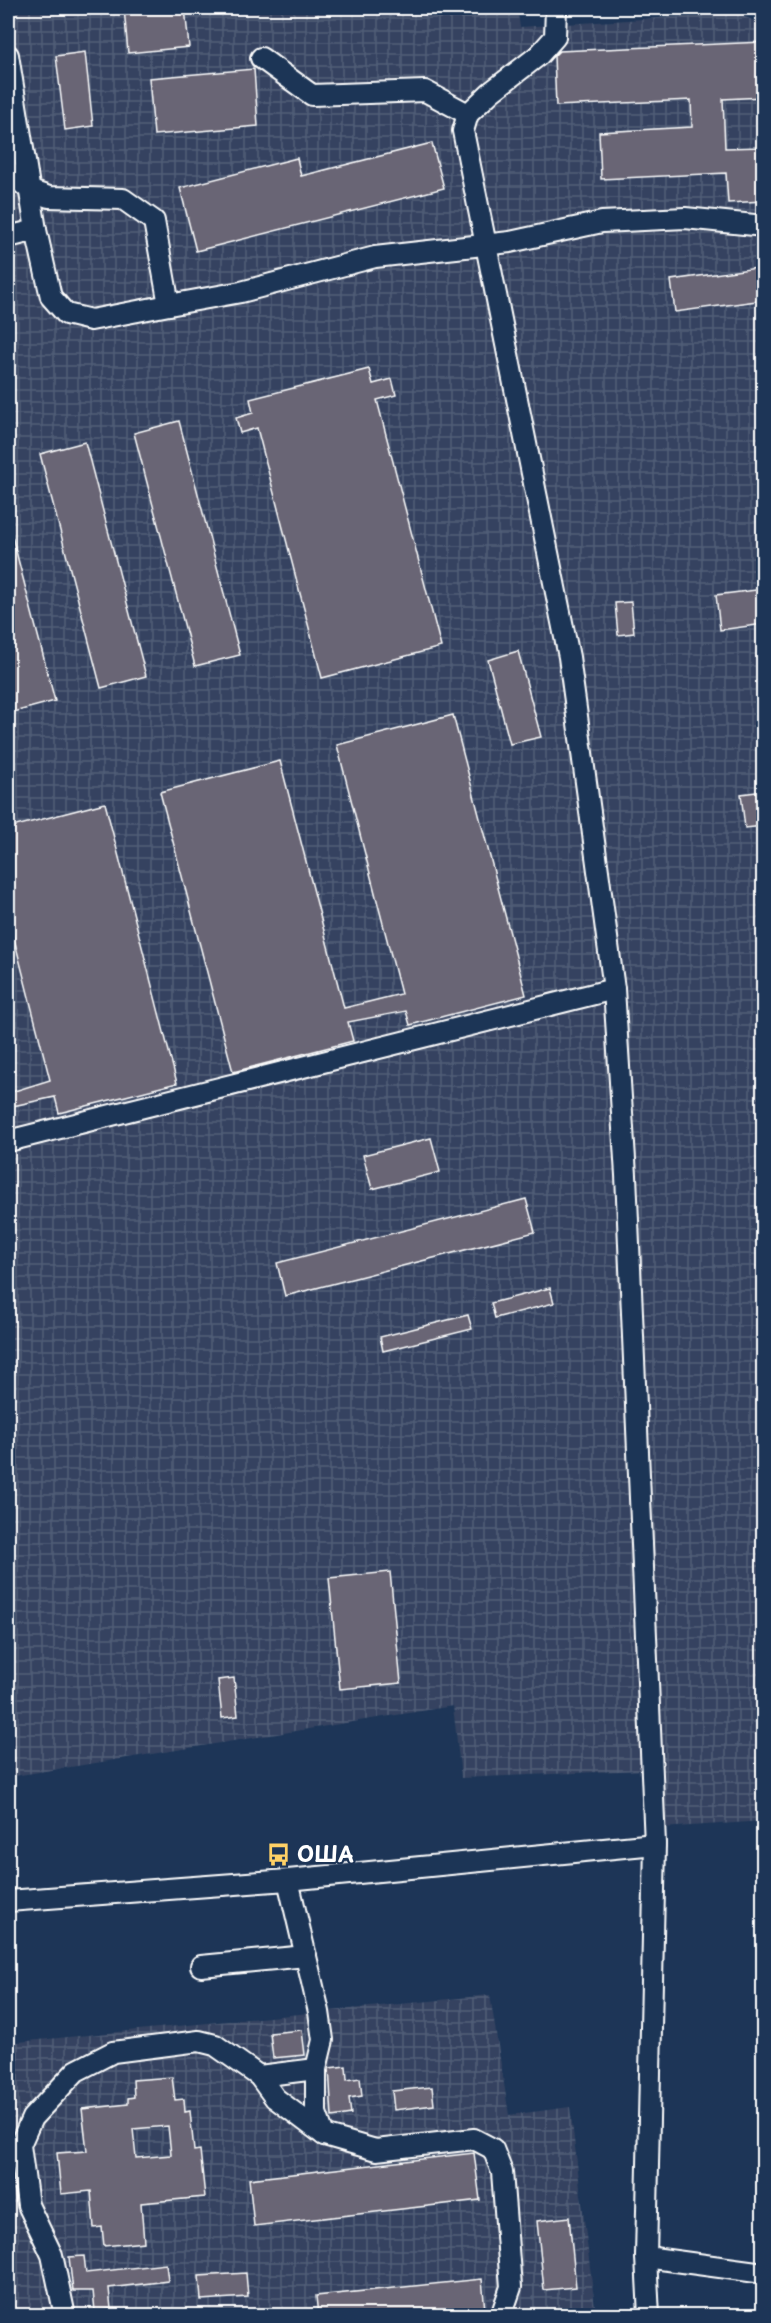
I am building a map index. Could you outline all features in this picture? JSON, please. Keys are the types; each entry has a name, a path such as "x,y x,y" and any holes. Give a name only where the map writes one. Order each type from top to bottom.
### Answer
{"street":[{"path":"555,8 555,37 539,55 491,92 468,114 463,131 569,657 614,989 626,1175 655,1844 646,2257 649,2316"},
{"path":"8,49 36,230 51,297 66,314 91,320 241,292 375,257 487,244 602,222 685,218 764,226"},
{"path":"261,58 312,95 425,91 468,114"},
{"path":"8,171 31,191 49,197 123,199 154,221 169,305"},
{"path":"8,237 36,230"},
{"path":"8,1141 614,989"},
{"path":"8,1902 288,1880 655,1844"},
{"path":"288,1880 323,2040 316,2069 316,2113 324,2135"},
{"path":"201,1966 306,1956"},
{"path":"65,2316 52,2255 28,2205 20,2145 32,2118 76,2071 113,2052 200,2040 215,2045 259,2076 275,2098 324,2135 376,2150 474,2139 493,2149 502,2172 511,2287 501,2316"},
{"path":"259,2076 316,2069"},
{"path":"646,2257 764,2273"}],"shaded area":[{"path":"8,8 517,8 520,27 735,13 763,24 763,1821 648,1829 643,1770 461,1778 453,1706 8,1777"},
{"path":"490,1995 509,2115 570,2107 596,2315 8,2316 8,2043"}],"building":[{"path":"124,8 185,8 189,47 128,53"},
{"path":"764,42 764,97 723,99 725,148 764,147 764,201 728,203 726,173 601,179 599,132 692,127 691,100 556,106 554,56 559,51"},
{"path":"85,52 93,126 65,130 56,56"},
{"path":"254,69 258,126 154,135 149,78"},
{"path":"432,143 444,188 196,251 180,188 297,158 301,176"},
{"path":"764,267 764,300 675,312 671,280"},
{"path":"369,369 373,384 392,379 396,395 377,400 441,647 322,678 257,428 240,433 236,418 253,413 250,399"},
{"path":"179,421 240,655 195,666 134,433"},
{"path":"85,442 146,676 101,688 40,454"},
{"path":"12,536 55,701 10,713 8,537"},
{"path":"764,589 764,624 720,630 716,595"},
{"path":"631,602 634,633 618,635 615,603"},
{"path":"518,651 541,737 510,744 488,660"},
{"path":"453,715 526,995 410,1025 406,1011 348,1022 353,1041 233,1072 160,792 280,761 344,1008 401,994 337,745"},
{"path":"764,791 764,826 745,828 741,794"},
{"path":"105,803 177,1083 59,1113 55,1097 8,1107 8,1093 50,1080 8,915 8,828"},
{"path":"431,1138 440,1172 372,1189 363,1155"},
{"path":"526,1199 535,1232 285,1296 277,1263"},
{"path":"550,1288 554,1303 495,1318 491,1303"},
{"path":"468,1315 472,1329 383,1351 380,1337"},
{"path":"390,1572 401,1683 340,1689 329,1578"},
{"path":"234,1678 238,1716 222,1718 218,1680"},
{"path":"302,2030 305,2055 273,2058 270,2033"},
{"path":"346,2066 347,2080 360,2078 362,2096 349,2098 351,2114 332,2117 329,2068"},
{"path":"172,2077 175,2100 184,2099 185,2112 190,2111 194,2151 200,2150 205,2197 141,2203 144,2242 104,2246 102,2227 94,2228 91,2191 61,2194 57,2153 87,2151 82,2109 128,2104 128,2098 134,2097 133,2080","holes":["168,2126 171,2155 136,2158 133,2129"]},
{"path":"432,2087 434,2105 394,2110 392,2091"},
{"path":"474,2153 480,2200 254,2226 249,2179"},
{"path":"569,2217 576,2287 544,2290 537,2221"},
{"path":"84,2256 86,2273 166,2264 168,2281 109,2288 111,2309 95,2311 93,2291 73,2291 69,2257"},
{"path":"246,2273 248,2297 201,2300 199,2276"},
{"path":"482,2279 485,2310 432,2316 318,2316 316,2296"}],"place":[{"name":"ОША","path":"279,1855"}]}
